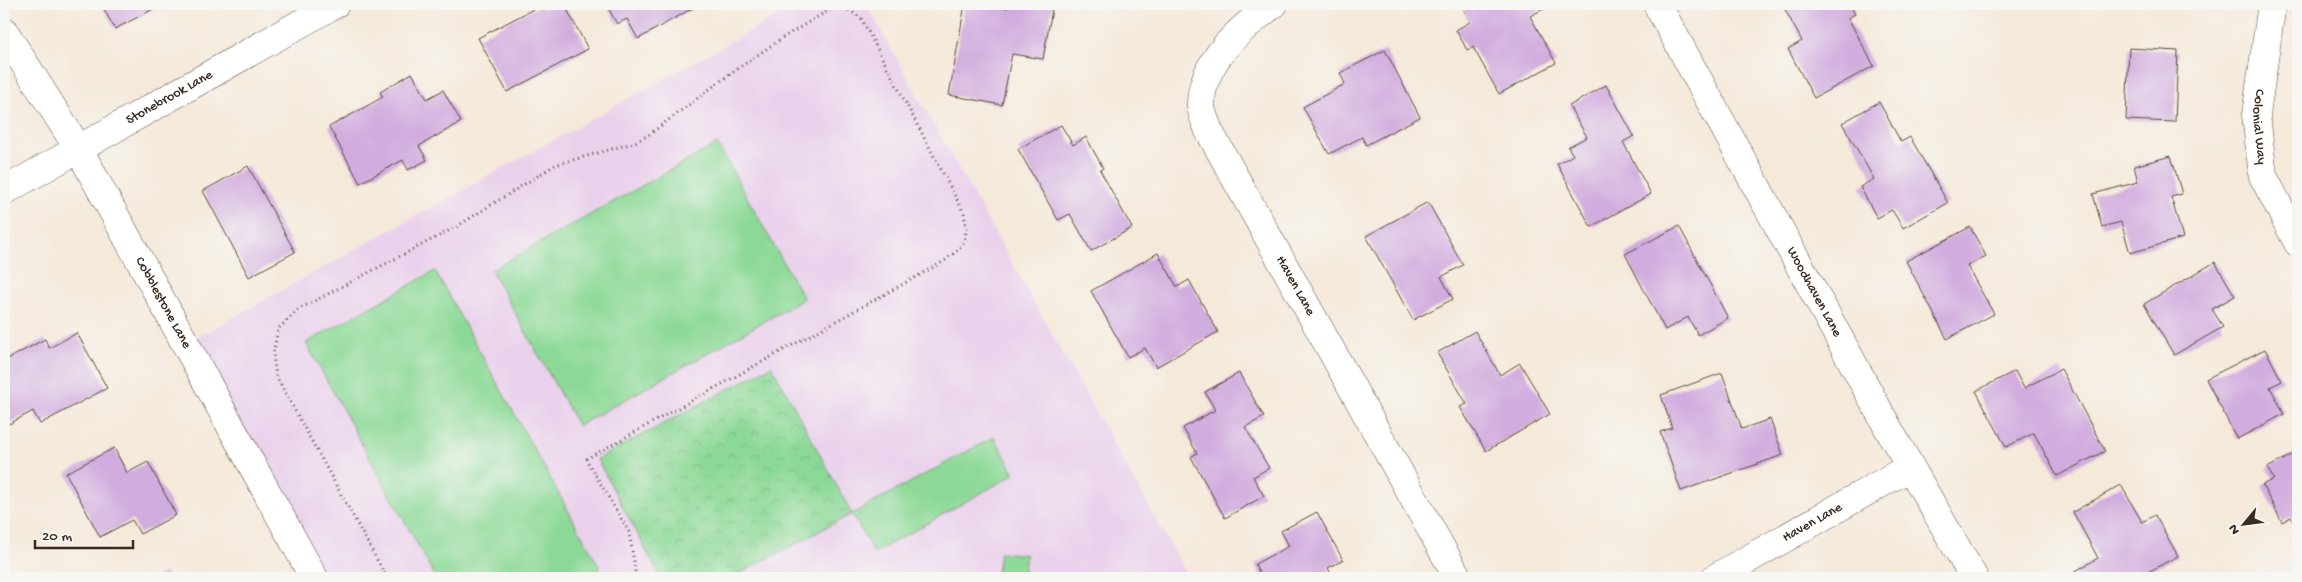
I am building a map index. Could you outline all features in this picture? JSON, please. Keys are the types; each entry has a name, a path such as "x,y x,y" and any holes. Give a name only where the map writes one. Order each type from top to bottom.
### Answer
{"street":[{"name":"Stonebrook Lane","path":"4,191 335,4"},
{"name":"Haven Lane","path":"1274,4 1245,25 1213,64 1203,84 1200,104 1209,131 1458,578"},
{"name":"Woodhaven Lane","path":"1657,4 1910,467 1974,578"},
{"name":"Colonial Way","path":"2272,4 2256,114 2263,176 2298,243"},
{"name":"Cobblestone Lane","path":"4,31 78,148 314,578"},
{"name":"Haven Lane","path":"1716,578 1910,467"}],"path":[{"path":"387,578 276,376 273,354 278,330 299,309 456,227 555,165 633,143 648,136 723,79 782,38 831,9 846,8 861,18 964,213 967,232 961,248 943,262 586,459 629,532 635,578"}],"shaded area":[{"path":"799,4 866,4 1189,578 314,578 185,344"}],"green space":[{"path":"717,144 804,299 578,426 491,270"},
{"path":"435,271 600,568 581,578 436,578 306,343"},
{"path":"772,366 852,514 731,578 661,578 597,459"},
{"path":"994,437 1015,474 874,553 852,514"},
{"path":"1000,552 1026,555 1023,578 996,578"}],"building":[{"path":"101,4 157,4 159,6 115,29"},
{"path":"553,4 564,4 588,49 507,92 478,38 541,5 543,9"},
{"path":"606,4 700,4 638,39 627,19 617,24"},
{"path":"965,4 985,4 1007,8 1008,4 1053,4 1043,59 1012,54 1002,105 949,95"},
{"path":"1470,4 1553,4 1530,16 1556,63 1499,94 1473,47 1467,50 1456,30 1470,22 1463,8"},
{"path":"1782,4 1850,4 1855,14 1848,18 1874,66 1814,98 1788,49 1802,41"},
{"path":"2129,48 2178,51 2175,122 2126,120"},
{"path":"1385,50 1420,117 1366,145 1362,137 1329,154 1303,107 1345,84 1340,73"},
{"path":"412,73 427,99 443,90 461,122 419,146 427,160 408,170 403,160 360,183 329,127 383,97 380,92"},
{"path":"1606,85 1634,136 1623,142 1651,194 1591,227 1557,164 1573,155 1568,147 1587,137 1569,106"},
{"path":"1879,102 1901,142 1910,137 1948,203 1903,228 1892,210 1877,218 1860,187 1874,179 1842,123"},
{"path":"1061,125 1073,145 1086,137 1103,168 1100,170 1132,228 1091,251 1070,214 1058,220 1018,149"},
{"path":"2171,156 2182,194 2171,197 2183,238 2130,253 2121,222 2102,227 2093,194 2138,182 2134,166"},
{"path":"248,166 295,252 249,277 203,191"},
{"path":"1428,202 1463,265 1441,277 1453,299 1413,320 1366,236"},
{"path":"1679,226 1728,318 1698,335 1688,317 1665,330 1625,254"},
{"path":"1970,227 1986,256 1967,266 1994,314 1947,339 1906,261"},
{"path":"1158,253 1177,287 1189,280 1218,332 1156,367 1145,348 1128,357 1091,291"},
{"path":"2215,262 2235,296 2212,309 2223,327 2174,355 2144,304"},
{"path":"1475,331 1500,375 1520,363 1550,414 1486,451 1460,407 1467,404 1437,353"},
{"path":"77,333 107,388 40,424 33,411 9,424 4,414 4,361 45,339 49,348"},
{"path":"2265,349 2282,381 2270,387 2284,414 2237,439 2206,379"},
{"path":"2061,369 2105,451 2057,476 2034,433 2006,447 1976,391 2015,371 2024,388"},
{"path":"1239,373 1264,417 1245,427 1269,468 1253,477 1264,496 1225,518 1191,457 1197,453 1183,428 1215,410 1205,392"},
{"path":"1722,373 1742,429 1770,419 1783,455 1681,491 1660,432 1672,428 1661,395"},
{"path":"114,448 127,473 148,462 176,515 140,534 132,520 100,537 66,473"},
{"path":"2298,452 2298,532 2291,517 2282,522 2262,485 2274,479 2267,468"},
{"path":"2121,485 2142,522 2155,515 2178,556 2137,578 2077,578 2074,572 2098,558 2073,512"},
{"path":"1317,512 1343,560 1328,568 1333,578 1262,578 1255,564 1289,546 1281,531"},
{"path":"165,572 168,578 153,578"}]}
